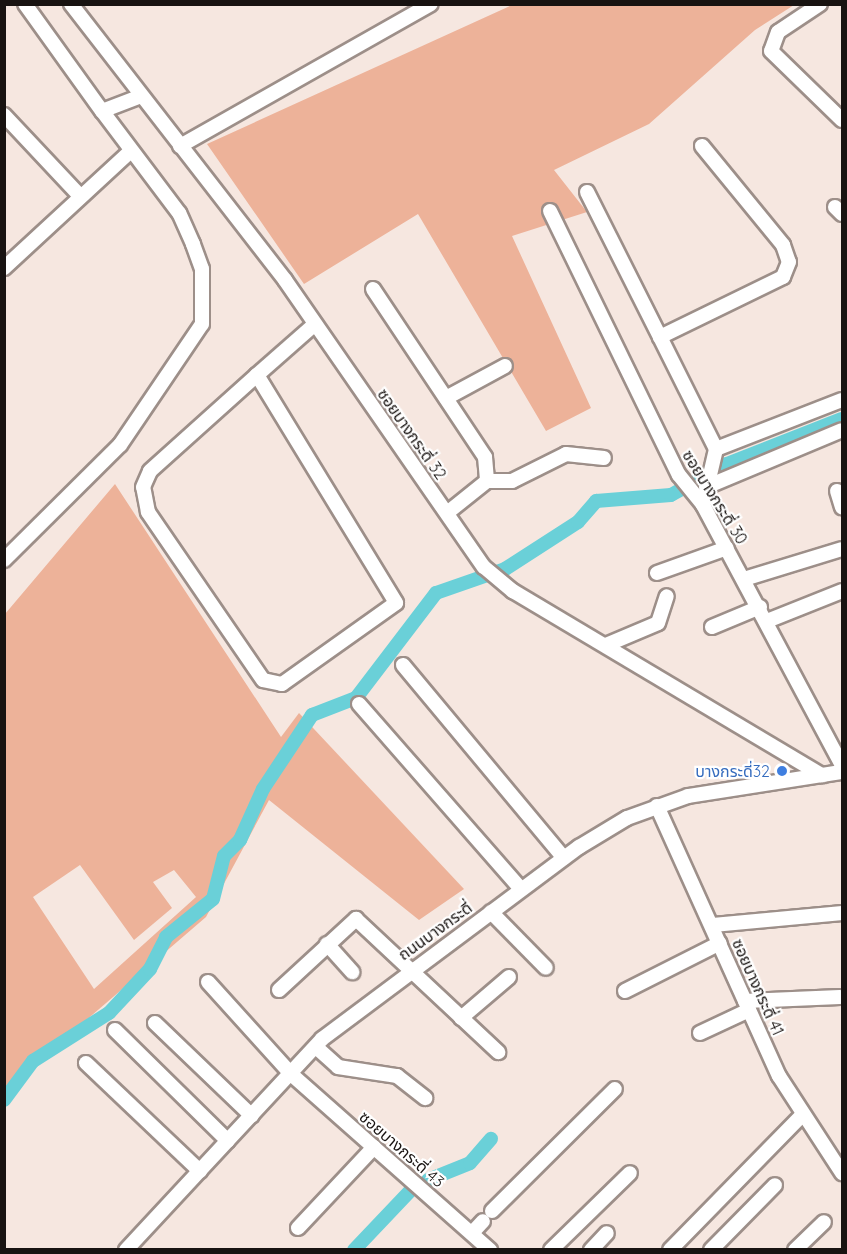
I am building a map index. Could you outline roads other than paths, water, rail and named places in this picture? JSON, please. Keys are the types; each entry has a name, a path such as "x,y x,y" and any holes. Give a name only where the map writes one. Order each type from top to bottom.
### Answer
{"street":[{"path":"4,560 120,445 202,324 202,269 178,213 25,4"},
{"name":"ซอยบางกระดี่ 32","path":"71,4 315,324 484,567 496,579 822,776"},
{"path":"180,146 431,4"},
{"path":"820,4 778,32 771,51 843,120"},
{"path":"102,111 141,96"},
{"path":"4,115 81,197"},
{"path":"660,337 788,270 783,245 702,146"},
{"path":"4,268 131,150"},
{"path":"587,192 660,337 711,468 704,505"},
{"name":"ซอยบางกระดี่ 30","path":"550,212 681,478 704,505 843,765"},
{"path":"374,289 484,457 487,481"},
{"path":"257,375 396,603 282,684 263,680 144,500 150,471 257,375 315,324"},
{"path":"446,398 505,366"},
{"path":"711,468 843,400"},
{"path":"711,468 843,430"},
{"path":"447,513 487,481 512,481 566,454 604,458"},
{"path":"837,491 843,507"},
{"path":"657,573 727,548"},
{"path":"744,579 843,549"},
{"path":"767,621 843,591"},
{"path":"606,645 658,623 667,596"},
{"path":"712,627 760,607"},
{"path":"403,665 564,858"},
{"path":"360,704 521,889"},
{"name":"ถนนบางกระดี่","path":"126,1250 316,1047 408,971 564,858 657,806 843,772"},
{"name":"ซอยบางกระดี่ 41","path":"657,806 713,925 747,1006 801,1116 843,1173"},
{"path":"491,912 546,968"},
{"path":"713,925 843,913"},
{"path":"279,990 356,919 366,923 408,971 498,1052"},
{"path":"625,991 720,943"},
{"path":"327,944 352,972"},
{"path":"461,1018 509,977"},
{"name":"ซอยบางกระดี่ 43","path":"208,982 291,1074 478,1243"},
{"path":"700,1033 747,1006 840,997"},
{"path":"155,1023 252,1116"},
{"path":"116,1030 228,1141"},
{"path":"316,1047 339,1067 396,1076 425,1098"},
{"path":"86,1063 200,1171"},
{"path":"478,1243 488,1216 615,1089"},
{"path":"670,1250 801,1116"},
{"path":"298,1228 374,1147"},
{"path":"551,1250 630,1173"},
{"path":"711,1250 775,1185"},
{"path":"795,1250 824,1222"},
{"path":"591,1250 607,1233"}],"waterway":[{"path":"4,1100 33,1061 109,1013 150,969 166,937 213,899 224,856 240,840 263,789 312,715 356,698 436,593 505,569 578,522 596,501 671,495 727,464 842,419"},
{"path":"428,1180 470,1163 491,1139"},
{"path":"354,1250 409,1192"}],"place":[{"name":"บางกระดี่32","path":"782,771"}]}
